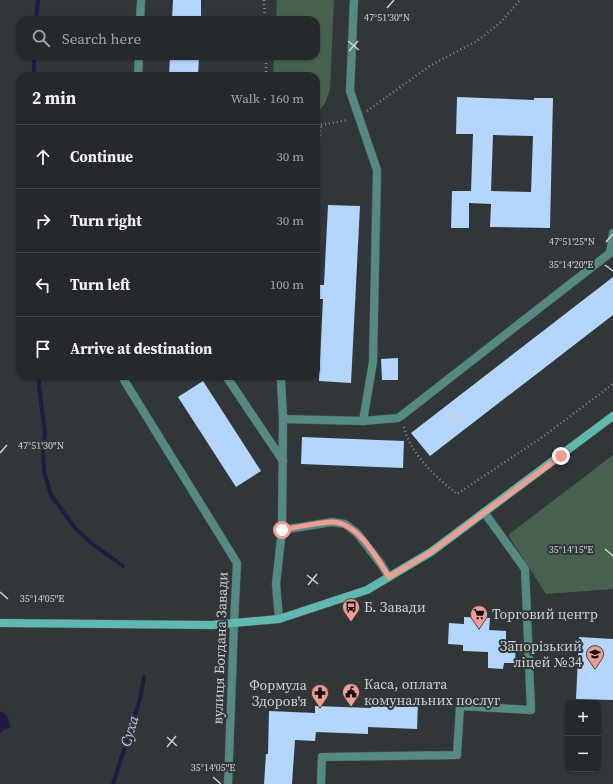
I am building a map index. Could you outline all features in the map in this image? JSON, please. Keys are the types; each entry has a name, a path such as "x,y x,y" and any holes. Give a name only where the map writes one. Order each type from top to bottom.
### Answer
{"street":[{"path":"140,16 141,0"},
{"path":"354,0 350,91 377,170 373,362 363,421"},
{"path":"138,72 139,60"},
{"path":"283,419 363,421 398,418 610,253 613,233"},
{"name":"вулиця Богдана Завади","path":"124,380 237,563 228,784"},
{"path":"229,380 282,461"},
{"path":"279,619 276,584 282,530 283,419 281,380"},
{"path":"0,623 212,625 279,619 367,590 431,552 613,416"},
{"path":"320,784 322,757 457,755 460,706 531,710 525,569 484,512"},
{"path":"282,530 332,522 345,524 357,533 389,577"}],"path":[{"path":"264,0 265,16"},
{"path":"320,137 322,125 359,117 431,65 477,41 500,23 520,0"},
{"path":"266,60 266,72"},
{"path":"401,416 405,431 417,455 433,474 457,494 541,438 613,384"}],"green space":[{"path":"277,0 334,0 330,89 324,105 320,109 320,72 273,72 274,60 320,60 320,16 276,16"},
{"path":"613,455 613,589 546,594 508,535"}],"shaded area":[{"path":"0,711 8,718 10,728 2,731 0,734"}],"building":[{"path":"173,0 201,0 201,16 172,16"},
{"path":"170,60 199,60 198,72 169,72"},
{"path":"457,97 534,100 534,98 553,98 550,228 490,227 491,204 469,203 469,228 451,228 452,191 471,191 473,134 456,134","holes":["493,135 533,136 531,192 491,191"]},
{"path":"328,205 360,206 351,383 319,381 323,299 320,299 320,285 324,285"},
{"path":"613,277 613,315 430,456 411,433"},
{"path":"398,358 398,380 382,380 381,359"},
{"path":"203,381 261,471 236,487 178,397"},
{"path":"302,437 404,441 403,468 301,464"},
{"path":"464,617 490,618 489,630 506,631 506,641 516,641 515,663 504,663 503,669 488,668 488,652 463,651 463,645 448,644 449,623 464,624"},
{"name":"Запорізький ліцей №34","path":"579,637 613,639 613,700 576,699"},
{"path":"371,701 418,703 417,729 368,727 368,734 316,732 315,741 295,740 292,784 264,784 266,754 268,754 269,711 315,713 315,706 371,708"}],"waterway":[{"path":"36,16 38,0"},
{"path":"34,60 34,72"},
{"path":"40,380 45,434 43,451 44,471 51,495 75,528 91,543 123,566"},
{"name":"Суха","path":"113,784 140,699 144,677"}],"place":[{"name":"Б. Завади","path":"351,622"},
{"name":"Торговий центр","path":"479,629"},
{"name":"Запорізький ліцей №34","path":"595,669"},
{"name":"Каса, оплата комунальних послуг","path":"351,707"},
{"name":"Формула Здоров'я","path":"320,708"}],"route":[{"path":"282,530 332,522 345,524 357,533 389,577 431,552 561,456"}]}
